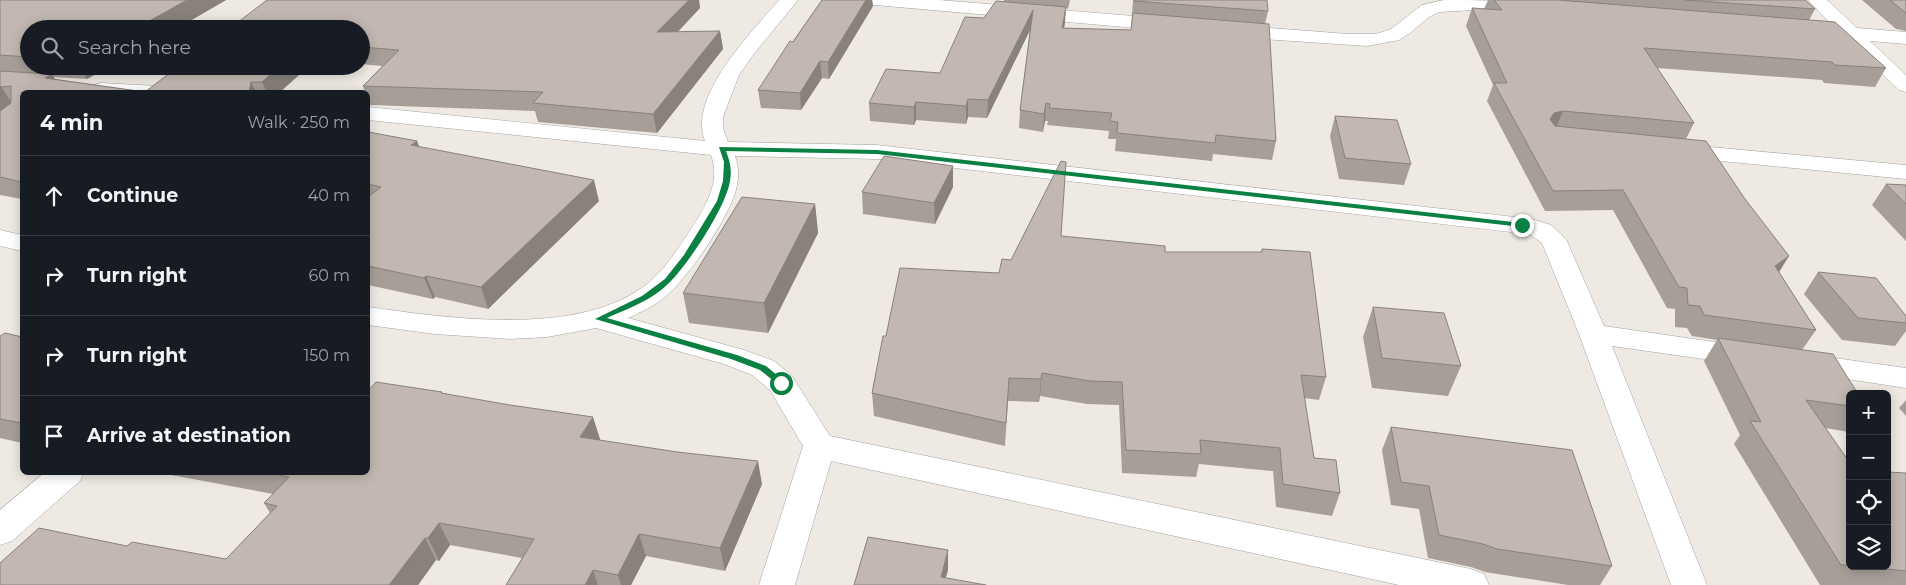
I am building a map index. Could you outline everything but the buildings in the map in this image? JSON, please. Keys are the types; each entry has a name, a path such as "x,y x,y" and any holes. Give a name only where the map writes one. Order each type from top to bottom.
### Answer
{"street":[{"path":"370,316 414,324 493,328 566,326 599,319 645,298 667,281 688,256 720,201 726,181 727,162 722,149 713,135 712,119 733,68 789,0"},
{"path":"875,0 1188,27"},
{"path":"1817,0 1906,86"},
{"path":"1218,29 1335,39 1372,40 1386,38 1404,30 1420,15 1436,5 1460,3 1539,10"},
{"path":"1793,29 1906,38"},
{"path":"84,88 121,90"},
{"path":"370,113 722,149 877,152 1532,227 1542,230 1553,239 1594,334 1689,585"},
{"path":"1652,148 1906,172"},
{"path":"0,238 20,243"},
{"path":"599,319 734,357 763,368 781,383 819,446 1471,585"},
{"path":"1594,334 1906,378"},
{"path":"777,585 819,446"},
{"path":"0,531 65,475"}],"route":[{"path":"781,383 763,368 734,357 599,319 645,298 667,281 688,256 720,201 726,181 727,162 722,149 877,152 1522,225"}]}
